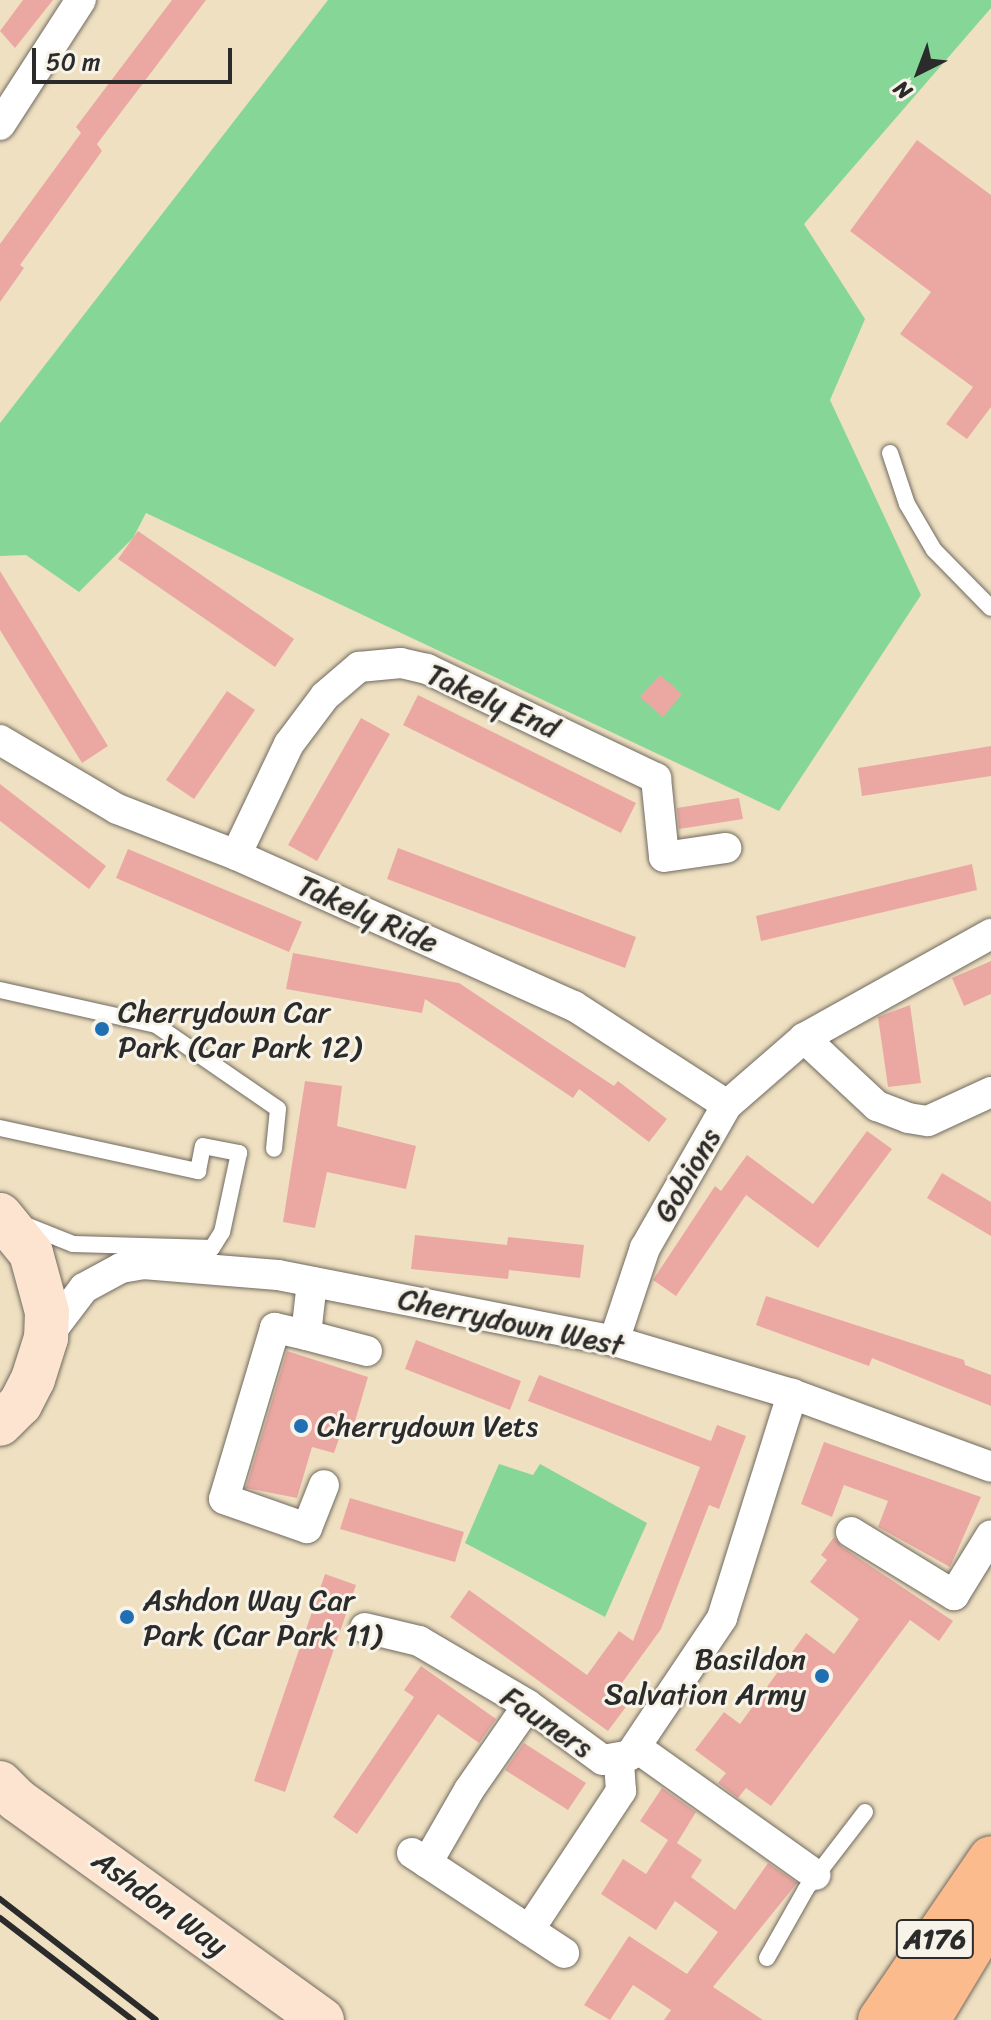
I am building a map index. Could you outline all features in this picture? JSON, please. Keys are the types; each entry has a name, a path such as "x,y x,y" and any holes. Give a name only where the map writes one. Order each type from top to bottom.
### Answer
{"main road":[{"name":"A176","path":"880,2020 991,1858"},
{"name":"A176","path":"928,2020 991,1915"}],"street":[{"path":"2,117 81,0"},
{"name":"Takely End","path":"236,855 289,744 325,696 359,667 401,663 427,669 656,778 664,857 726,848"},
{"name":"Takely Ride","path":"0,740 117,809 236,855 574,1006 727,1105"},
{"name":"Gobions","path":"614,1341 645,1248 727,1105 804,1038 991,934"},
{"path":"804,1038 877,1106 908,1118 928,1121 991,1092"},
{"path":"0,1214 15,1227 42,1281 46,1338 33,1379 3,1423"},
{"name":"Cherrydown West","path":"46,1338 84,1288 121,1268 143,1264 312,1282 614,1341 792,1394 991,1467"},
{"path":"306,1335 312,1282"},
{"path":"324,1485 307,1528 224,1499 275,1328 367,1351"},
{"name":"Fauners","path":"365,1628 419,1641 528,1705 603,1760 628,1753 722,1618 792,1394"},
{"path":"851,1532 954,1595 991,1535"},
{"path":"528,1705 420,1858 564,1953"},
{"path":"529,1930 621,1791 628,1753 816,1875"},
{"name":"Ashdon Way","path":"6,1791 322,2020"},
{"path":"911,2020 950,1981"}],"lane":[{"path":"890,453 907,504 934,550 991,608"},
{"path":"0,990 156,1025 278,1109 274,1149"},
{"path":"0,1128 198,1171 203,1146 239,1153 222,1232 218,1243 206,1251 73,1244 0,1214"},
{"path":"767,1958 816,1875 865,1812"}],"green space":[{"path":"328,0 991,0 991,8 804,224 865,319 830,400 921,595 779,811 146,513 133,538 79,592 26,555 0,556 0,423"},
{"path":"499,1464 533,1475 540,1464 647,1523 605,1617 465,1543"}],"building":[{"path":"23,0 53,0 15,48 0,31"},
{"path":"172,0 206,0 97,144 102,151 20,265 24,268 0,302 0,244 81,133 76,127"},
{"path":"917,140 991,195 991,407 967,439 946,424 973,387 900,334 931,292 850,231"},
{"path":"138,531 294,639 275,667 118,559"},
{"path":"0,571 108,746 82,763 0,630"},
{"path":"660,675 682,694 663,717 640,697"},
{"path":"227,691 255,710 194,799 166,780"},
{"path":"418,695 636,803 621,833 403,725"},
{"path":"361,718 390,734 317,861 288,845"},
{"path":"991,746 991,776 862,796 858,768"},
{"path":"0,784 106,866 89,889 0,821"},
{"path":"739,798 743,819 679,829 677,808"},
{"path":"398,848 636,937 625,968 387,879"},
{"path":"128,849 302,922 289,952 116,878"},
{"path":"972,864 977,890 761,941 756,916"},
{"path":"293,953 459,983 614,1086 618,1081 667,1119 649,1142 579,1089 573,1098 425,999 422,1013 286,989"},
{"path":"991,961 991,994 964,1006 952,978"},
{"path":"910,1005 921,1083 888,1087 878,1017"},
{"path":"305,1081 342,1086 337,1126 416,1146 406,1189 327,1172 315,1228 283,1222"},
{"path":"867,1131 892,1149 818,1248 746,1195 676,1296 653,1280 715,1186 721,1191 747,1155 813,1204"},
{"path":"942,1173 991,1202 991,1236 927,1198"},
{"path":"415,1235 507,1245 508,1237 584,1245 580,1278 509,1270 508,1279 411,1269"},
{"path":"766,1296 964,1360 965,1365 991,1375 991,1406 872,1358 869,1366 756,1325"},
{"path":"416,1340 521,1381 510,1410 405,1369"},
{"name":"Cherrydown Vets","path":"287,1351 368,1377 353,1428 344,1424 334,1453 312,1447 297,1498 246,1488"},
{"path":"539,1375 711,1441 717,1425 746,1436 719,1509 709,1505 661,1629 614,1694 628,1704 608,1731 450,1617 469,1590 587,1675 619,1631 633,1641 700,1467 528,1401"},
{"path":"824,1442 981,1497 950,1567 878,1527 888,1501 844,1485 832,1517 801,1504"},
{"path":"350,1498 464,1532 455,1562 340,1529"},
{"path":"834,1537 842,1547 953,1621 939,1641 910,1620 771,1806 746,1788 738,1798 718,1783 726,1773 695,1750 724,1712 740,1724 806,1633 834,1654 859,1619 810,1582 827,1560 821,1555"},
{"path":"325,1574 356,1585 285,1792 254,1781"},
{"path":"421,1666 496,1719 479,1743 438,1714 357,1834 333,1817 414,1697 404,1690"},
{"path":"524,1743 586,1783 568,1810 505,1770"},
{"path":"662,1788 696,1812 677,1843 702,1860 691,1877 735,1910 768,1863 797,1883 713,1987 763,2020 664,2020 671,2010 633,1985 610,2020 584,2005 629,1936 687,1974 718,1932 675,1901 656,1930 601,1894 623,1859 646,1874 668,1840 640,1821"}],"railway":[{"path":"0,1899 156,2020"},
{"path":"0,1918 133,2020"}],"place":[{"name":"Cherrydown Car Park (Car Park 12)","path":"102,1029"},
{"name":"Cherrydown Vets","path":"301,1426"},
{"name":"Ashdon Way Car Park (Car Park 11)","path":"127,1617"},
{"name":"Basildon Salvation Army","path":"822,1676"}]}
